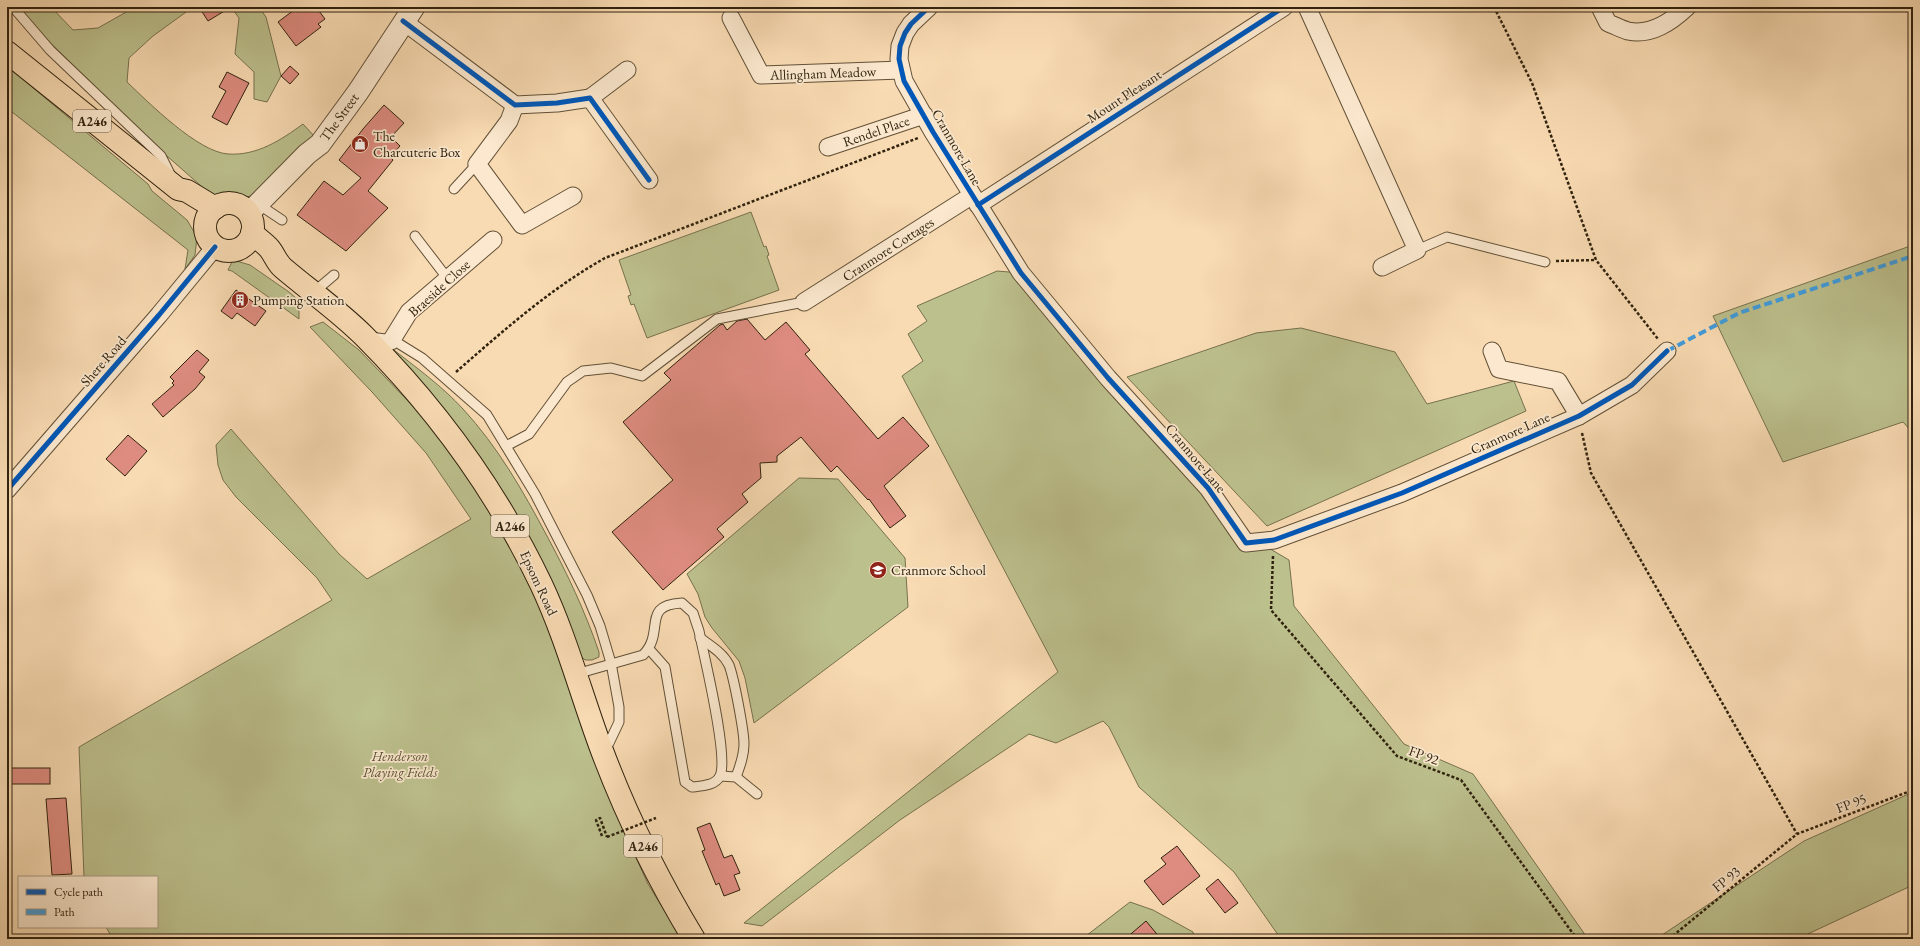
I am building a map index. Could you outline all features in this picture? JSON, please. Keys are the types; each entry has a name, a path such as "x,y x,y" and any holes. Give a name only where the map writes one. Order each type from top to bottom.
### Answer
{"main road":[{"name":"A246","path":"7,52 174,186 182,198 210,216"},
{"path":"227,203 236,204 250,224 225,251 215,247 209,240 210,216 227,203"},
{"name":"Epsom Road","path":"250,224 260,259 280,266 314,292 363,335 400,374 436,416 497,503 541,584 560,628 601,749 645,851 671,901 694,939"}],"street":[{"name":"Cranmore Lane","path":"929,7 911,24 905,33 900,46 901,70 904,81 933,132 974,200 1021,273 1108,378 1208,488 1246,542 1274,540 1402,493 1579,416 1632,386 1667,350"},
{"name":"Mount Pleasant","path":"974,200 1284,7"},
{"path":"1307,7 1417,250 1382,267"},
{"path":"1600,7 1608,23 1628,31 1648,32 1674,20 1687,7"},
{"path":"408,14 515,105 556,103 590,98 627,70"},
{"name":"The Street","path":"250,224 320,144 358,92 408,14"},
{"name":"Allingham Meadow","path":"731,18 761,74 901,70"},
{"path":"590,98 648,180"},
{"path":"515,105 509,121 477,164 522,225 572,196"},
{"name":"Rendel Place","path":"828,147 924,115"},
{"name":"Cranmore Cottages","path":"804,302 974,200"},
{"name":"Braeside Close","path":"392,341 409,312 493,240"},
{"name":"Shere Road","path":"7,490 159,315 215,247"},
{"path":"1492,351 1499,369 1558,381 1579,416"}],"lane":[{"path":"13,7 50,50 160,156 170,172 174,186"},
{"path":"454,189 477,164"},
{"path":"250,224 267,210 282,220"},
{"path":"415,236 448,279"},
{"path":"1417,250 1447,237 1545,262"},
{"path":"314,292 334,275"},
{"path":"506,446 529,434 567,382 583,370 611,368 642,376 717,319 804,302"},
{"path":"363,335 393,340 422,358 487,415 535,494 587,595 600,626 611,663 619,707 619,722 609,742 601,749"},
{"path":"576,674 643,655 649,649 655,634 656,614 662,606 682,603 693,613 700,638 722,748 720,776 714,783 692,787 685,782 664,668 649,649"},
{"path":"700,638 719,652 728,665 734,686 744,742 743,756 736,777"},
{"path":"720,776 736,777 757,794"}],"path":[{"path":"1494,7 1532,83 1596,260 1667,350"},
{"path":"446,380 516,319 584,270 605,258 933,132"},
{"path":"1545,262 1596,260"},
{"path":"1579,416 1591,473 1797,834"},
{"path":"602,836 596,820 600,818 607,837 656,818"}],"green space":[{"path":"18,7 51,7 73,30 98,28 135,7 193,7 153,36 129,58 127,82 174,125 203,145 216,151 228,154 239,154 259,150 286,136 303,124 315,137 270,182 251,196 232,200 209,193 167,156 39,32"},
{"path":"231,7 259,7 266,17 281,76 267,102 254,99 254,72 235,54 239,18"},
{"path":"7,66 148,184 152,191 187,220 197,237 195,255 185,269 188,250 7,108"},
{"path":"751,212 764,247 766,246 769,255 767,256 779,290 647,338 634,304 631,305 628,296 631,295 619,260"},
{"path":"1913,245 1913,433 1903,422 1783,462 1713,316"},
{"path":"233,260 250,265 296,298 299,307 299,319 232,271 228,270"},
{"path":"997,271 1021,273 1233,527 1289,560 1294,606 1404,744 1473,774 1588,939 1281,939 1234,872 1139,787 1109,727 1103,721 1056,743 1029,734 900,820 762,926 744,923 1058,672 902,376 923,361 908,334 927,321 917,306"},
{"name":"Henderson Playing Fields","path":"323,322 359,350 408,401 447,445 482,494 545,607 593,752 627,838 648,884 682,939 113,939 107,928 158,928 158,876 84,876 79,747 332,600 317,578 236,497 223,480 218,465 216,445 231,429 339,554 367,579 471,519 426,453 372,392 310,327"},
{"path":"1301,328 1395,352 1427,404 1514,381 1526,411 1267,526 1127,377 1256,333"},
{"path":"394,350 447,393 476,424 499,454 529,503 562,564 588,622 599,652 599,657 592,660 585,660 578,653 392,353"},
{"path":"799,478 838,479 905,558 908,607 754,723 745,678 739,661 705,617 698,594 687,574"},
{"path":"1913,792 1913,885 1797,939 1656,939 1804,841"},
{"path":"1130,902 1153,910 1193,932 1195,939 1082,939"}],"building":[{"path":"199,7 231,7 208,21"},
{"path":"298,7 316,7 325,19 318,24 321,27 296,46 278,22"},
{"path":"290,66 299,74 290,84 281,76"},
{"path":"227,72 249,83 227,125 212,117 226,91 219,87"},
{"path":"384,105 404,123 391,137 400,146 390,157 393,160 368,191 388,208 346,251 297,215 324,181 343,195 361,178 339,160"},
{"name":"Pumping Station","path":"236,290 266,311 255,326 237,313 232,319 221,311"},
{"path":"747,319 765,340 786,322 810,350 805,354 878,439 903,417 929,446 884,486 906,516 890,528 869,499 868,500 837,466 831,472 801,437 777,456 777,462 760,463 761,478 742,494 748,502 717,529 724,537 663,590 612,532 673,480 623,422 671,380 664,373 720,325 723,324 727,330 737,321"},
{"path":"197,350 209,360 199,372 205,377 195,389 163,417 152,404 174,385 172,383 174,381 170,377"},
{"path":"128,435 147,451 125,476 106,459"},
{"path":"7,768 50,768 50,784 7,784"},
{"path":"66,798 72,874 52,875 46,799"},
{"path":"710,823 724,858 732,855 740,873 734,875 740,890 724,896 719,883 716,885 702,851 705,850 697,828"},
{"path":"1177,846 1200,876 1163,905 1144,881 1166,864 1161,858"},
{"path":"1218,879 1238,903 1225,913 1206,889"},
{"path":"1146,921 1161,939 1125,939"}],"marked path":[{"path":"1667,351 1739,313 1913,256"}],"cycle path":[{"path":"929,7 911,24 905,33 900,46 899,59 904,81 933,132 1021,273 1108,378 1208,488 1246,543 1274,540 1402,493 1579,416 1632,385 1667,351"},
{"path":"978,205 1284,7"},
{"path":"403,21 515,105 557,103 590,98 649,180"},
{"path":"7,490 159,315 215,247"}],"place":[{"name":"The Charcuterie Box","path":"360,144"},
{"name":"Pumping Station","path":"240,300"},
{"name":"Cranmore School","path":"878,570"}]}
